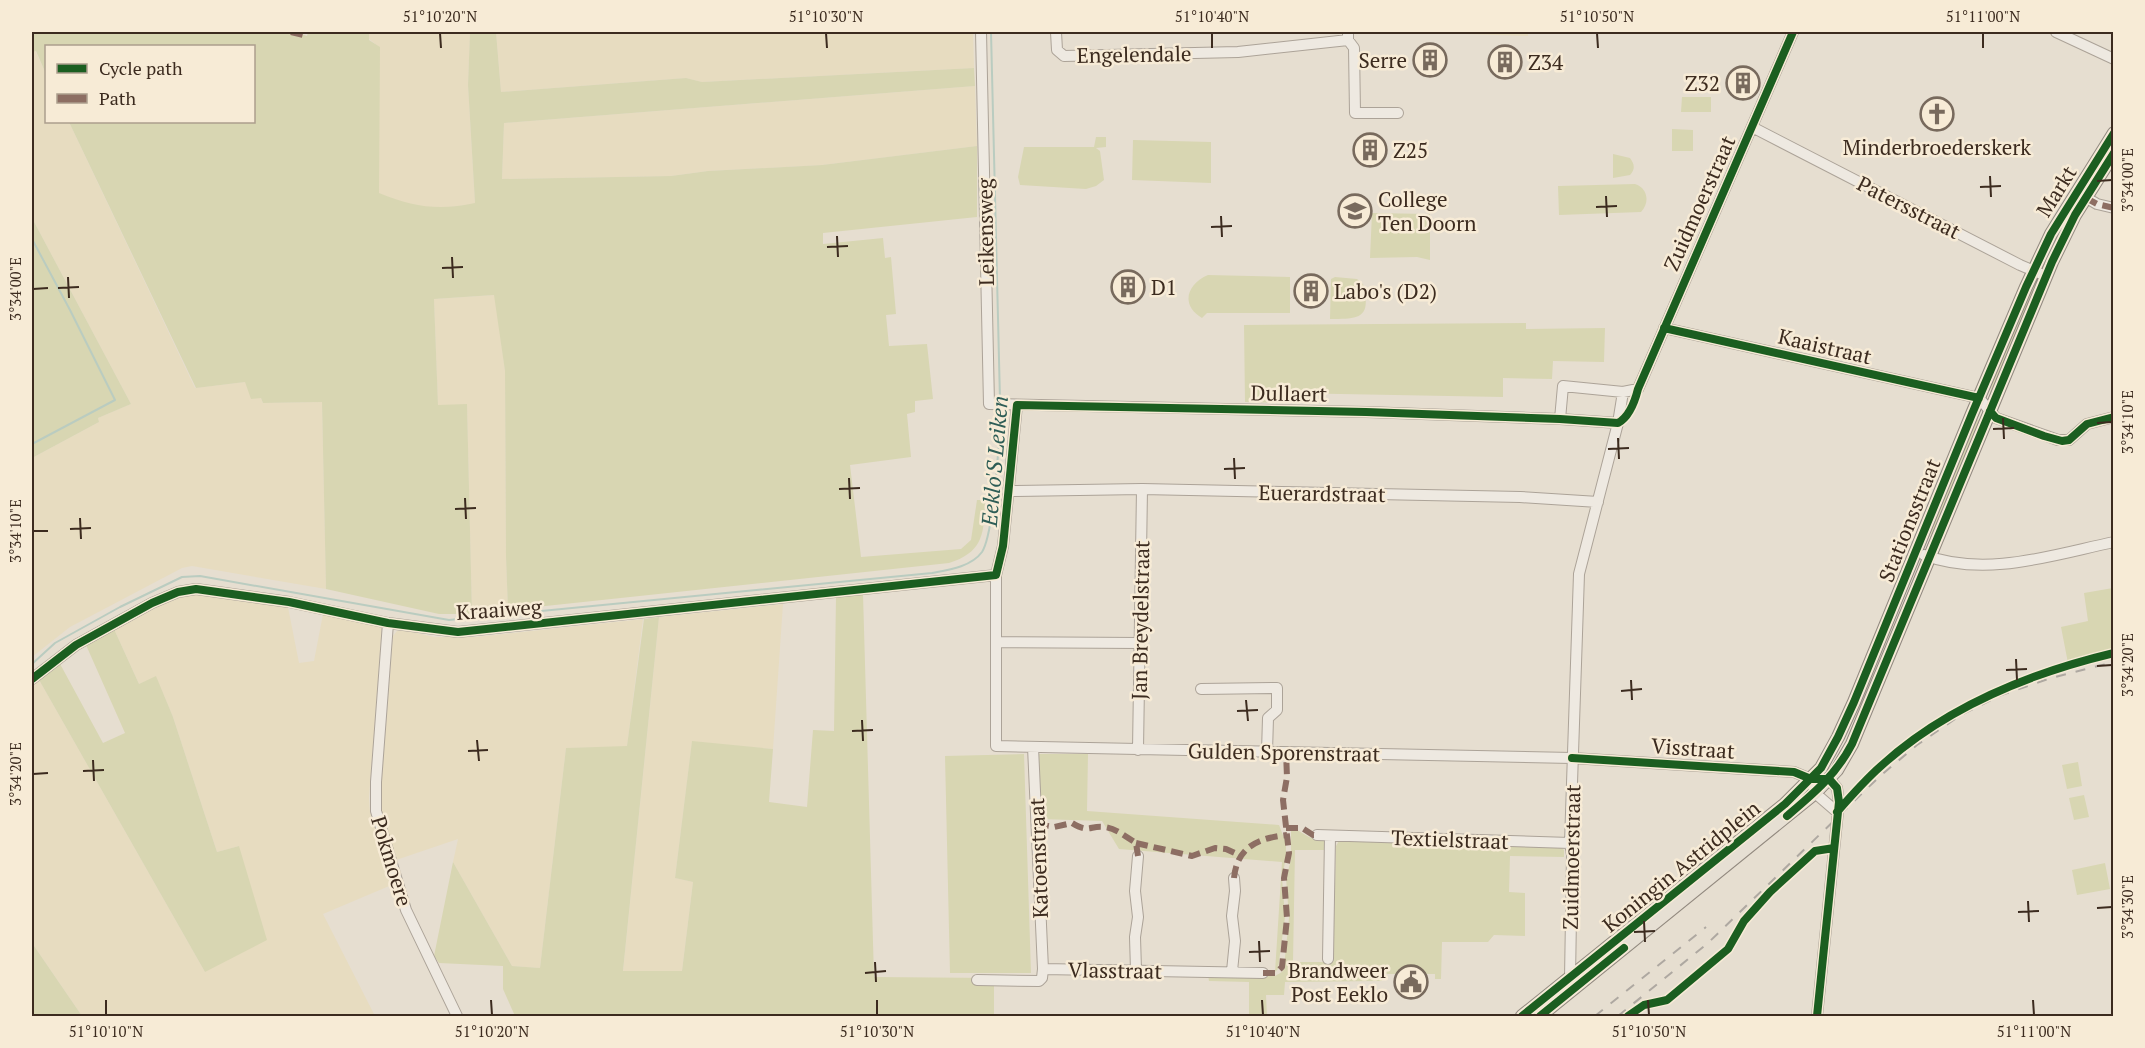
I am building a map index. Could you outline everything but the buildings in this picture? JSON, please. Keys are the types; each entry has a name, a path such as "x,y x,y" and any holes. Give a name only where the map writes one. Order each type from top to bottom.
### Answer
{"main road":[{"name":"Markt","path":"2081,195 2114,133"},
{"name":"Markt","path":"2034,270 2051,234 2114,153"},
{"name":"Stationsstraat","path":"1830,779 1852,744 2081,195"},
{"name":"Stationsstraat","path":"1811,778 1821,768 1838,737 2034,270"},
{"name":"Koningin Astridplein","path":"1573,982 1785,804 1811,778"},
{"name":"Koningin Astridplein","path":"1573,982 1830,779"},
{"path":"1522,1017 1573,982"},
{"path":"1540,1017 1573,982"}],"street":[{"name":"Leikensweg","path":"981,32 989,404 1012,405"},
{"name":"Engelendale","path":"1056,32 1057,50 1064,56 1238,52 1348,36"},
{"name":"Zuidmoerstraat","path":"1573,982 1570,843 1579,574 1618,423 1623,392 1638,389 1793,32"},
{"path":"2058,32 2114,59"},
{"path":"1348,36 1354,48 1355,112 1398,113"},
{"name":"Patersstraat","path":"1752,127 2046,276"},
{"name":"Markt","path":"2081,195 2114,208"},
{"name":"Kaaistraat","path":"1664,328 1979,398"},
{"path":"1560,418 1563,386 1623,392"},
{"path":"1979,398 1996,418 2062,441 2069,440 2087,424 2114,417"},
{"path":"1012,405 1010,491 1003,546 996,575 996,642 1140,643"},
{"name":"Dullaert","path":"1012,405 1560,418 1618,423"},
{"name":"Euerardstraat","path":"1010,491 1142,489 1520,497 1598,502"},
{"name":"Jan Breydelstraat","path":"1138,750 1142,489"},
{"path":"1929,557 1952,563 2010,564 2114,542"},
{"name":"Stationsstraat","path":"1916,552 1929,557"},
{"name":"Kraaiweg","path":"32,679 76,645 152,603 178,592 196,589 289,602 450,632 467,632 996,575"},
{"name":"Pokmoere","path":"388,622 376,811 406,910 457,1017"},
{"name":"Gulden Sporenstraat","path":"996,642 996,746 1572,758"},
{"path":"1875,652 1889,654"},
{"path":"1201,689 1277,688 1277,710 1268,718 1267,752"},
{"name":"Katoenstraat","path":"1033,747 1043,969"},
{"name":"Visstraat","path":"1572,758 1794,772 1811,778 1830,779"},
{"path":"1811,778 1815,793 1837,812"},
{"path":"1817,1017 1837,812 1838,792 1830,779"},
{"name":"Textielstraat","path":"1317,835 1570,843"},
{"path":"1328,959 1330,836"},
{"path":"1136,970 1135,937 1138,917 1135,891 1138,856"},
{"path":"1232,971 1235,941 1232,916 1234,878"},
{"name":"Vlasstraat","path":"977,980 1039,981 1042,978 1043,969 1263,973"}],"shaded area":[{"path":"32,32 296,32 307,36 308,32 369,32 369,40 380,47 379,193 403,202 438,207 475,203 468,85 470,32 496,32 501,92 686,78 702,82 974,68 975,86 504,123 502,179 671,176 708,171 822,165 977,146 977,217 823,233 823,244 883,238 885,258 891,257 896,314 886,315 889,346 927,344 933,399 915,401 915,412 907,414 911,457 850,465 861,557 961,549 971,540 977,500 985,500 980,540 969,553 949,563 508,610 505,371 494,295 434,299 438,405 467,404 472,614 439,614 326,589 322,402 263,403 261,398 251,399 245,382 196,388 69,123 255,123 255,45 45,45 45,72 36,51 32,52"},
{"path":"369,32 470,32 468,85 475,204 442,208 425,207 379,194 379,47 369,39"},
{"path":"496,32 973,32 974,68 702,82 686,78 501,92"},
{"path":"1406,32 1528,32 1528,36"},
{"path":"35,50 45,72 45,123 69,123 195,388 245,382 263,403 322,402 326,589 192,566 182,568 70,627 32,657 32,458 99,422 98,418 131,404 32,218 32,52"},
{"path":"975,86 977,146 822,165 708,171 671,176 502,179 504,123"},
{"path":"1682,97 1711,97 1711,112 1681,112"},
{"path":"1672,129 1693,130 1693,151 1672,151"},
{"path":"1096,137 1106,137 1106,147 1096,148 1100,151 1104,180 1096,186 1086,189 1020,185 1018,177 1024,147 1094,147"},
{"path":"1133,140 1211,142 1211,183 1132,180"},
{"path":"1613,154 1630,158 1634,167 1630,175 1613,178"},
{"path":"1635,184 1643,189 1646,196 1646,204 1641,212 1559,215 1558,186"},
{"path":"1372,213 1430,214 1430,260 1417,257 1370,258"},
{"path":"32,218 131,404 98,418 99,422 32,458"},
{"path":"1208,275 1290,277 1290,313 1207,313 1202,318 1191,307 1189,295 1195,284"},
{"path":"1335,277 1357,279 1363,284 1366,304 1361,315 1330,319 1331,279"},
{"path":"2036,279 2040,281 1988,401 1996,368"},
{"path":"495,295 505,371 508,610 472,614 467,405 438,406 434,299"},
{"path":"1526,323 1526,329 1605,328 1604,362 1553,361 1552,379 1503,378 1503,397 1286,393 1285,403 1245,402 1244,325"},
{"path":"1976,419 1982,421 1928,546 1935,516"},
{"path":"2113,588 2113,650 2068,663 2061,627 2088,621 2084,593"},
{"path":"193,593 288,607 299,663 314,661 323,614 382,626 369,798 370,812 394,884 323,914 375,1016 82,1016 32,943 32,685 38,678 205,972 239,846 217,852 173,717 156,677 139,684 114,629 177,597"},
{"path":"863,594 874,977 994,978 994,1016 515,1016 503,989 503,966 439,963 434,956 453,862 512,966 540,968 566,748 627,746 644,619 659,617 623,971 682,971 693,882 675,878 692,741 773,749 769,802 807,807 813,730 834,731 836,597"},
{"path":"783,604 773,749 692,742 675,878 693,882 682,971 623,972 659,617"},
{"path":"643,619 627,747 566,748 540,968 512,966 453,862 458,839 396,860 380,802 393,636 397,631 403,630 435,637 475,637"},
{"path":"114,629 139,684 156,676 173,717 217,852 239,846 267,940 205,972 38,678 59,662 103,743 125,733 86,645"},
{"path":"1024,754 1031,973 950,973 945,756"},
{"path":"1037,754 1088,754 1087,811 1279,825 1286,838 1286,857 1282,878 1285,917 1278,969 1275,972 1282,862 1119,849 1102,821 1040,819"},
{"path":"2078,762 2082,786 2067,789 2062,765"},
{"path":"2084,795 2089,817 2074,820 2069,798"},
{"path":"1297,830 1309,837 1324,841 1327,850 1295,850 1293,962 1333,962 1336,846 1340,839 1561,847 1564,850 1564,857 1510,856 1509,892 1525,893 1525,936 1494,935 1488,942 1442,942 1441,979 1435,979 1435,974 1379,974 1382,981 1285,982 1284,995 1266,995 1267,1016 1249,1016 1249,982 1209,981 1208,975 1275,976 1282,972 1289,918 1286,878 1291,860 1291,831"},
{"path":"2105,863 2110,889 2077,895 2072,870"},
{"path":"32,943 82,1016 32,1016"}],"waterway":[{"name":"Eeklo'S Leiken","path":"991,32 1000,400"},
{"path":"32,239 115,400 32,444"},
{"name":"Eeklo'S Leiken","path":"32,664 55,643 120,607 182,577 200,576 449,620 932,573 952,569 972,561 982,552 986,542 995,489 1001,408"}],"railway":[{"path":"1618,1016 1708,943 1879,777 1917,745 1961,715 1999,696 2051,678 2114,662"},
{"path":"1595,1016 1706,927"}],"marked path":[{"path":"291,32 303,35 303,32"},
{"path":"2086,198 2097,204 2114,208"},
{"path":"1263,973 1276,973 1282,967 1287,918 1284,878 1289,853 1283,800 1287,777 1286,752"},
{"path":"1037,824 1054,827 1072,823 1086,829 1109,828 1136,843 1138,856"},
{"path":"1286,828 1302,828 1317,835"},
{"path":"1234,878 1239,859 1251,846 1267,839 1287,835"},
{"path":"1136,843 1192,856 1215,848 1226,849 1239,855"}],"cycle path":[{"path":"32,679 76,645 152,603 178,592 196,589 289,602 388,623 458,632 996,575 1003,546 1017,405 1366,412 1618,423 1625,417 1633,403 1793,32"},
{"path":"1522,1016 1785,804 1821,768 1854,702 2026,287 2051,234 2114,133"},
{"path":"1787,816 1831,775 1852,744 2052,262 2075,215 2114,153"},
{"path":"1664,328 1979,398"},
{"path":"1990,411 1996,418 2062,441 2069,440 2087,424 2114,417"},
{"path":"1837,812 1881,766 1933,726 1990,695 2021,682 2114,653"},
{"path":"1572,758 1794,772 1811,779 1829,779 1837,788 1839,802 1817,1016"},
{"path":"1628,1016 1644,1005 1667,1000 1728,949 1744,921 1770,892 1815,851 1834,848"},
{"path":"1540,1016 1624,948"}],"place":[{"name":"Serre","path":"1430,60"},
{"name":"Z34","path":"1505,62"},
{"name":"Z32","path":"1743,83"},
{"name":"Minderbroederskerk","path":"1937,114"},
{"name":"Z25","path":"1370,150"},
{"name":"College Ten Doorn","path":"1355,211"},
{"name":"D1","path":"1128,287"},
{"name":"Labo's (D2)","path":"1311,291"},
{"name":"Brandweer Post Eeklo","path":"1411,982"}]}
